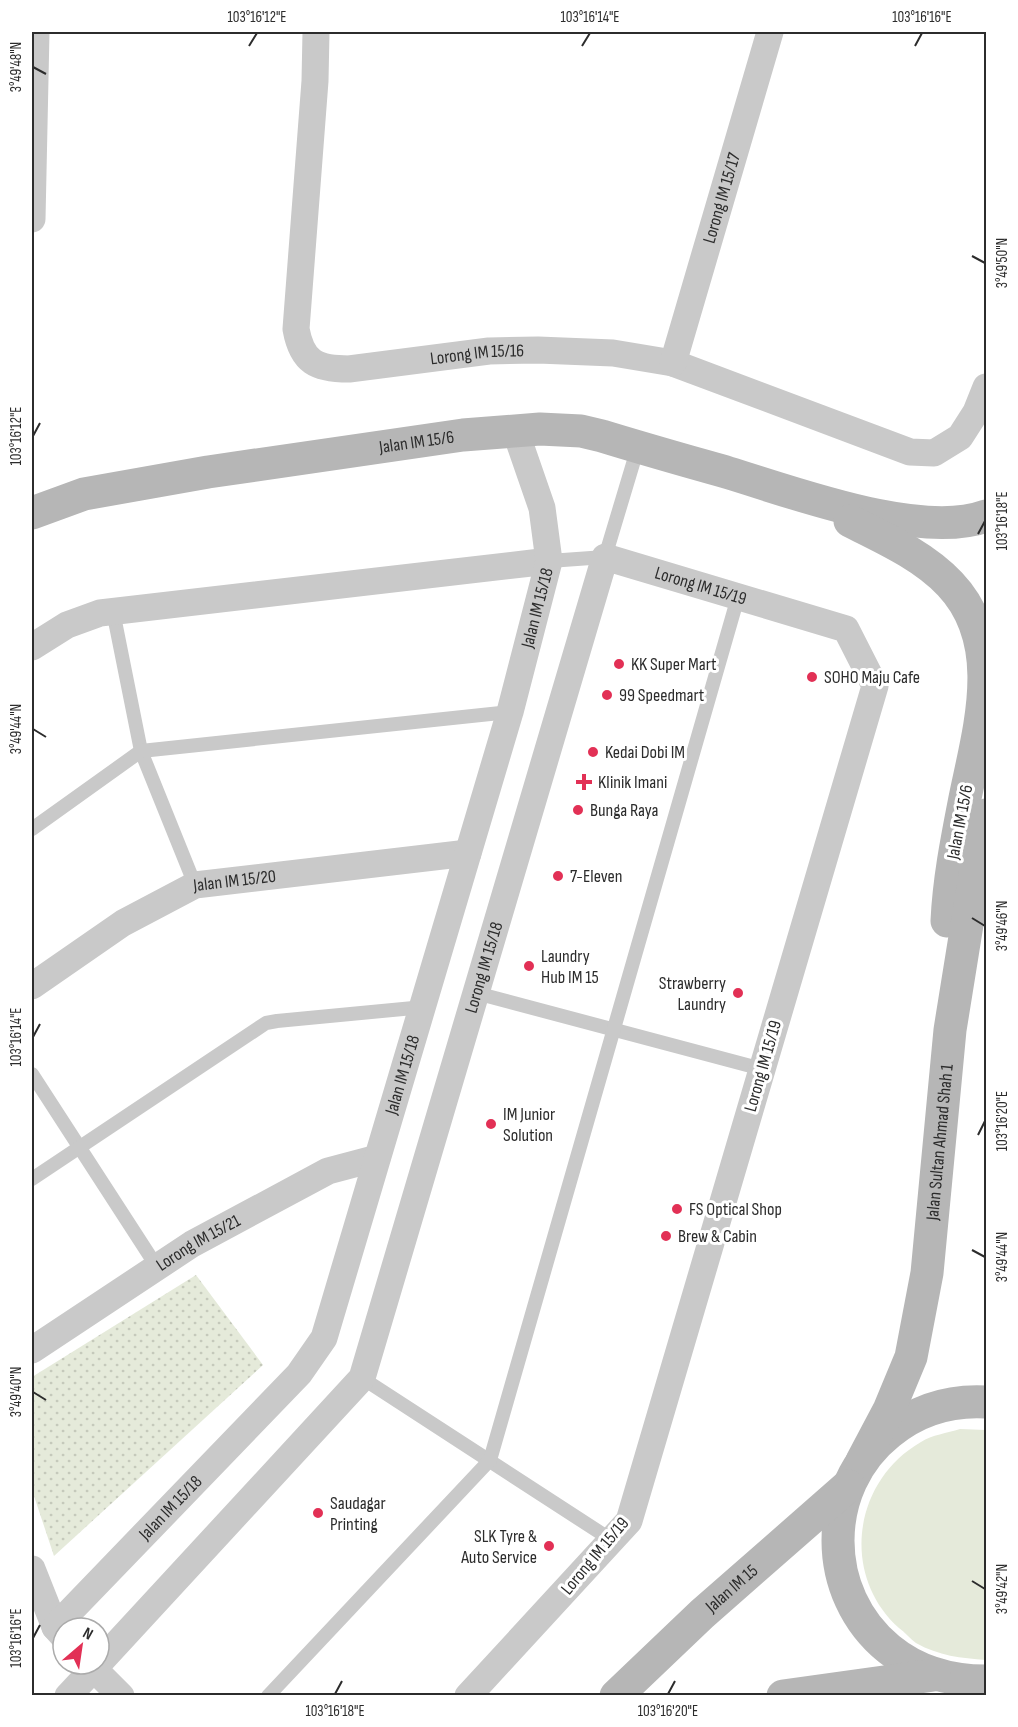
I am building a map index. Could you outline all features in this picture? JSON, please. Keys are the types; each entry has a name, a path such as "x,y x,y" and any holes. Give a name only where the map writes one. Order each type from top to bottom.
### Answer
{"street":[{"path":"32,219 36,32"},
{"name":"Lorong IM 15/16","path":"316,32 315,81 296,329 299,347 307,358 328,369 349,369 489,351 613,353 674,363 910,452 934,453 960,437 976,412 987,387"},
{"name":"Lorong IM 15/17","path":"674,363 770,32"},
{"name":"Jalan IM 15/6","path":"32,513 84,494 208,472 463,435 540,429 581,431 799,495 900,519 943,524 987,516"},
{"name":"Jalan IM 15/18","path":"74,1616 300,1374 324,1338 510,712 549,561 542,508 515,430"},
{"name":"Jalan IM 15/6","path":"799,495 881,536 937,571 952,585 963,601 979,636 985,694 953,859 948,906 945,949 949,980 950,1030"},
{"name":"Lorong IM 15/19","path":"468,1695 613,1541 629,1521 876,686 846,629 605,557"},
{"name":"Lorong IM 15/18","path":"362,1378 605,557"},
{"path":"32,646 67,625 100,613 549,561"},
{"name":"Jalan Sultan Ahmad Shah 1","path":"855,1474 889,1410 911,1357 927,1273 950,1030 978,850 987,815"},
{"name":"Jalan IM 15/20","path":"32,986 123,923 195,885 468,853"},
{"name":"Lorong IM 15/21","path":"32,1350 192,1244 328,1171 377,1158"},
{"path":"111,1648 362,1378"},
{"path":"962,1683 911,1664 889,1649 870,1631 855,1610 844,1587 837,1535 840,1510 855,1474 879,1441 901,1423 925,1411 949,1404 987,1402"},
{"name":"Jalan IM 15","path":"616,1695 855,1474"},
{"path":"32,1569 52,1616"},
{"path":"68,1695 85,1676"},
{"path":"105,1676 121,1695"},
{"path":"783,1695 962,1683"}],"lane":[{"path":"549,561 605,557 638,447"},
{"path":"268,1695 490,1460 738,597"},
{"path":"113,611 141,752 195,885"},
{"path":"32,829 141,752 510,712"},
{"path":"476,993 762,1069"},
{"path":"32,1179 266,1023 424,1007"},
{"path":"32,1074 157,1267"},
{"path":"362,1378 613,1541"}],"green space":[{"path":"196,1275 263,1365 54,1556 32,1490 32,1377"},
{"path":"960,1429 986,1430 986,1660 942,1654 914,1641 880,1606 868,1582 862,1556 862,1530 869,1504 881,1480 898,1459 921,1442"}],"place":[{"name":"KK Super Mart","path":"619,664"},
{"name":"SOHO Maju Cafe","path":"812,677"},
{"name":"99 Speedmart","path":"607,695"},
{"name":"Kedai Dobi IM","path":"593,752"},
{"name":"Klinik Imani","path":"584,782"},
{"name":"Bunga Raya","path":"578,810"},
{"name":"7-Eleven","path":"558,876"},
{"name":"Laundry Hub IM 15","path":"529,966"},
{"name":"Strawberry Laundry","path":"738,993"},
{"name":"IM Junior Solution","path":"491,1124"},
{"name":"FS Optical Shop","path":"677,1209"},
{"name":"Brew & Cabin","path":"666,1236"},
{"name":"Saudagar Printing","path":"318,1513"},
{"name":"SLK Tyre & Auto Service","path":"549,1546"}]}
